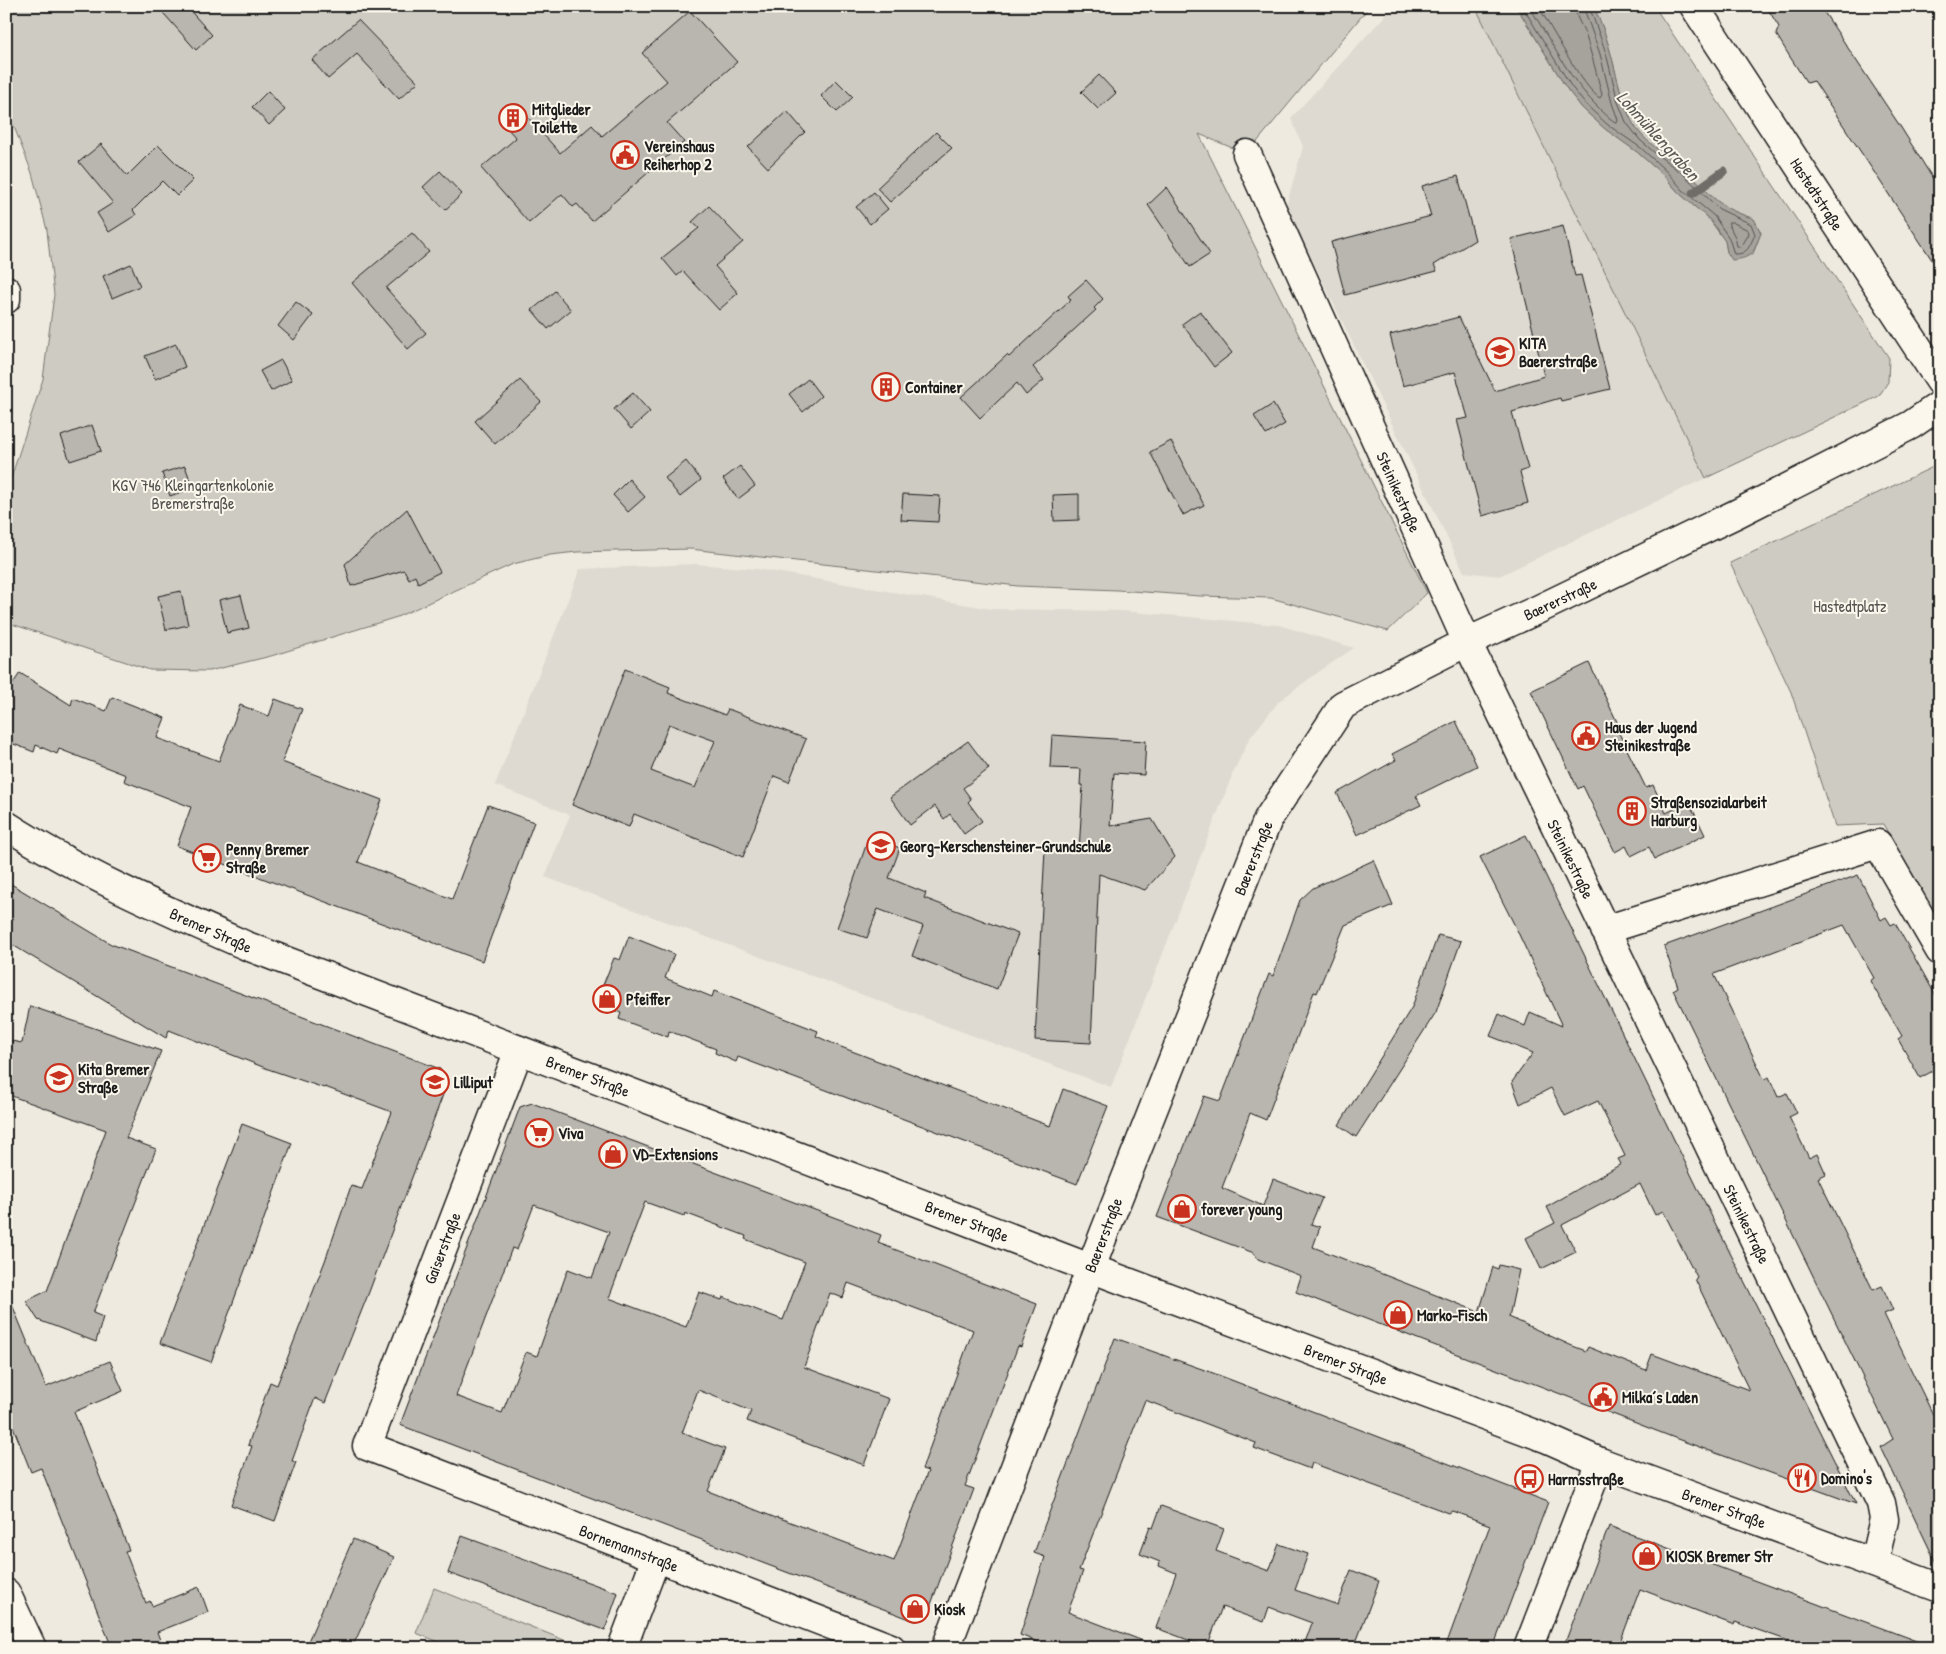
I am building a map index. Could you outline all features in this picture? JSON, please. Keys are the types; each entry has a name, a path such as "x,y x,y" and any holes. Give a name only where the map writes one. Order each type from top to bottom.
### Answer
{"street":[{"name":"Hastedtstraße","path":"1694,6 1940,381"},
{"name":"Steinikestraße","path":"1247,154 1466,642 1881,1503 1884,1520 1874,1562"},
{"path":"6,290 6,299"},
{"name":"Baererstraße","path":"946,1648 1090,1268 1268,819 1342,705 1466,642 1537,610 1738,513 1911,425 1940,405"},
{"name":"Bremer Straße","path":"6,825 31,841 132,894 247,946 1090,1268 1548,1438 1600,1462 1940,1588"},
{"path":"1605,930 1878,844 1940,951"},
{"name":"Gaiserstraße","path":"367,1446 519,1050"},
{"name":"Bornemannstraße","path":"367,1446 891,1648"},
{"path":"1528,1648 1600,1462"},
{"path":"622,1648 656,1558"},
{"path":"6,1593 32,1648"}],"shaded area":[{"name":"KITA Baererstraße","path":"1394,6 1475,6 1706,478 1499,576 1464,572 1286,206 1303,147 1291,118"},
{"name":"Georg-Kerschensteiner-Grundschule","path":"695,564 758,569 992,609 1123,611 1279,625 1354,648 1279,701 1249,739 1233,773 1111,1087 545,877 570,815 495,785 580,569"}],"green space":[{"name":"KGV 746 Kleingartenkolonie Bremerstraße","path":"6,6 1370,6 1247,154 1199,134 1427,593 1388,631 1271,598 1018,586 690,549 577,552 550,555 513,564 397,617 271,656 209,671 150,670 6,622 6,486 11,478 43,379 54,295 47,230 32,173 6,106"},
{"path":"1475,6 1516,6 1567,89 1582,108 1605,129 1637,152 1710,220 1725,241 1727,252 1753,254 1761,233 1754,219 1729,209 1717,201 1687,171 1646,140 1629,115 1605,32 1593,6 1654,6 1889,358 1888,382 1879,396 1706,478"},
{"name":"Hastedtplatz","path":"1933,467 1940,468 1940,924 1883,824 1835,826 1791,692 1730,563"},
{"path":"434,1588 584,1648 455,1648 416,1633"}],"water":[{"path":"1516,6 1593,6 1605,32 1624,102 1634,124 1646,140 1687,171 1718,201 1730,209 1754,219 1761,233 1749,256 1732,260 1727,252 1725,241 1710,220 1637,152 1605,129 1582,108 1567,89"}],"building":[{"path":"157,6 186,6 212,35 196,50"},
{"path":"1766,6 1820,6 1900,126 1940,190 1940,272 1814,81 1807,83 1776,34 1779,27"},
{"path":"690,11 737,62 667,123 684,142 592,221 577,204 573,207 562,194 529,223 481,168 516,138 499,119 516,104 560,153 592,125 602,136 667,81 642,53"},
{"path":"358,20 418,82 399,99 357,54 328,79 312,60"},
{"path":"1099,75 1116,93 1098,109 1081,92"},
{"path":"836,80 853,97 837,112 821,96"},
{"path":"268,91 285,110 269,125 252,107"},
{"path":"787,111 805,132 768,168 748,147"},
{"path":"936,132 952,148 890,202 877,188"},
{"path":"101,144 127,176 158,145 193,180 177,196 162,181 133,210 136,215 109,232 97,213 113,203 79,162"},
{"path":"440,171 462,194 445,210 423,187"},
{"path":"1458,176 1475,240 1434,265 1437,271 1345,295 1331,242 1431,216 1422,186"},
{"path":"1167,187 1210,254 1190,267 1148,205"},
{"path":"874,192 888,209 870,224 856,207"},
{"path":"709,206 743,242 715,266 738,293 719,310 683,271 677,276 662,258 699,228 692,222"},
{"path":"1563,226 1575,276 1581,275 1610,389 1561,401 1560,398 1512,412 1528,469 1520,472 1528,503 1482,516 1457,420 1468,418 1455,372 1403,386 1390,335 1459,317 1495,391 1544,376 1511,239"},
{"path":"412,233 429,252 386,288 426,333 408,349 352,283"},
{"path":"131,264 140,286 112,298 103,276"},
{"path":"1086,280 1103,299 1094,308 1096,310 1033,367 1044,380 1026,395 1017,383 980,418 961,397 1007,355 1009,357 1071,300 1068,296"},
{"path":"555,291 571,310 548,329 532,310"},
{"path":"296,302 313,315 294,340 278,326"},
{"path":"1200,311 1232,353 1214,367 1182,324"},
{"path":"176,344 185,367 155,379 145,356"},
{"path":"281,360 292,380 271,391 260,371"},
{"path":"808,379 821,396 803,412 789,394"},
{"path":"520,380 541,402 495,444 475,421"},
{"path":"633,393 650,412 631,429 614,409"},
{"path":"1273,404 1285,424 1266,435 1254,416"},
{"path":"92,425 101,451 70,461 61,436"},
{"path":"1171,441 1204,505 1183,515 1150,452"},
{"path":"686,461 701,480 680,497 665,478"},
{"path":"185,466 193,488 170,496 162,473"},
{"path":"740,466 755,486 738,499 723,479"},
{"path":"629,479 645,497 628,512 613,495"},
{"path":"903,494 940,496 938,522 901,520"},
{"path":"1079,494 1079,520 1054,521 1053,495"},
{"path":"407,509 440,572 418,583 415,576 409,579 404,570 351,586 345,564"},
{"path":"181,591 188,625 166,630 158,596"},
{"path":"241,595 249,628 227,633 219,600"},
{"path":"1589,663 1619,726 1616,727 1646,788 1653,785 1666,813 1689,802 1705,835 1655,859 1649,847 1631,856 1626,846 1615,852 1583,786 1578,789 1531,691"},
{"path":"625,669 670,687 668,693 725,715 728,709 806,739 789,782 774,776 743,857 634,814 629,827 572,805","holes":["669,724 715,741 695,788 651,771"]},
{"path":"20,673 71,705 73,698 106,711 112,697 165,718 157,738 219,761 240,705 269,716 275,699 302,709 282,762 382,800 358,862 452,899 488,805 534,822 482,961 177,846 191,807 124,781 126,775 59,749 57,754 36,745 34,752 6,741 6,694"},
{"path":"1456,721 1477,766 1416,796 1421,805 1357,835 1337,793 1396,760 1392,754"},
{"path":"1052,735 1146,741 1144,775 1114,773 1110,826 1152,819 1175,857 1145,890 1099,874 1091,1043 1035,1040 1045,849 1079,851 1083,785 1080,785 1081,769 1050,768"},
{"path":"968,741 989,769 963,788 971,799 968,802 982,821 964,834 950,814 944,819 935,806 910,825 890,797"},
{"path":"1526,835 1700,1193 1856,1504 1680,1440 1296,1292 1301,1276 1258,1259 1254,1253 1157,1217 1204,1096 1220,1101 1269,974 1273,976 1300,900 1313,888 1374,860 1393,905 1345,925 1317,993 1314,992 1266,1120 1250,1113 1222,1188 1263,1206 1273,1179 1322,1198 1311,1224 1320,1227 1313,1247 1479,1312 1493,1267 1498,1269 1499,1265 1519,1270 1509,1317 1570,1345 1586,1351 1588,1347 1646,1370 1652,1354 1749,1390 1695,1279 1697,1277 1663,1211 1655,1215 1640,1184 1562,1225 1576,1252 1541,1269 1526,1238 1555,1223 1547,1207 1621,1164 1618,1159 1625,1156 1598,1101 1565,1116 1551,1088 1520,1104 1512,1082 1533,1053 1490,1036 1499,1014 1525,1026 1530,1012 1562,1026 1480,857"},
{"path":"869,837 900,848 889,878 926,893 924,898 1018,934 997,989 912,956 923,926 878,909 867,938 837,928"},
{"path":"1858,875 1881,920 1886,917 1891,925 1895,923 1940,1003 1940,1067 1920,1078 1898,1039 1902,1036 1870,981 1874,978 1844,925 1714,974 1764,1079 1769,1077 1778,1097 1787,1093 1797,1113 1789,1117 1809,1158 1817,1154 1826,1174 1818,1178 1873,1290 1882,1286 1893,1310 1884,1314 1940,1429 1940,1571 1881,1447 1893,1439 1673,990 1678,987 1664,946"},
{"path":"6,881 111,944 440,1069 447,1084 325,1403 315,1398 292,1461 296,1462 275,1521 231,1505 252,1446 248,1445 270,1382 277,1385 325,1261 351,1186 362,1189 392,1112 325,1087 268,1069 169,1030 166,1038 6,941"},
{"path":"1438,935 1461,941 1436,1012 1356,1137 1339,1125 1412,1007"},
{"path":"629,936 674,954 665,978 712,997 714,991 818,1031 816,1036 841,1047 1050,1126 1063,1089 1108,1106 1077,1184 738,1057 736,1062 715,1053 716,1049 669,1031 668,1037 619,1019 621,1013 603,1006 608,993 601,990 614,958 620,960"},
{"path":"30,1006 161,1051 126,1138 156,1149 93,1313 103,1317 96,1342 38,1320 26,1301 47,1291 106,1130 6,1094 6,1040 22,1043"},
{"path":"532,1103 881,1235 878,1243 1037,1304 1021,1347 1018,1346 965,1486 974,1489 927,1615 915,1621 400,1425 520,1107","holes":["645,1202 684,1216 685,1213 746,1236 745,1239 805,1262 783,1320 723,1297 722,1300 699,1292 686,1327 609,1298","534,1205 609,1232 592,1278 568,1269 537,1356 526,1352 502,1413 456,1396 512,1248 517,1250","848,1283 973,1330 922,1469 928,1471 894,1561 708,1491 725,1449 682,1433 698,1390 751,1411 747,1421 864,1465 889,1399 804,1367 830,1293 843,1298"]},
{"path":"242,1124 292,1143 211,1362 160,1343"},
{"path":"6,1290 46,1387 110,1361 123,1391 74,1412 129,1550 125,1551 135,1577 146,1603 150,1601 152,1606 199,1587 208,1612 157,1632 163,1648 112,1648 41,1468 31,1472 6,1409"},
{"path":"1115,1338 1213,1373 1548,1502 1493,1648 1445,1648 1490,1525 1452,1511 1449,1513 1312,1463 1310,1469 1254,1448 1256,1443 1145,1400 1079,1570 1083,1571 1068,1612 1156,1646 1156,1648 1053,1648 1020,1635 1045,1557 1034,1553"},
{"path":"1161,1506 1224,1529 1216,1551 1269,1571 1279,1544 1308,1554 1295,1590 1338,1605 1351,1570 1379,1581 1354,1648 1303,1648 1312,1623 1269,1607 1264,1622 1222,1607 1207,1647 1156,1628 1176,1573 1159,1566 1160,1562 1140,1554 1150,1527 1153,1528"},
{"path":"1609,1526 1927,1645 1926,1648 1809,1648 1735,1622 1734,1625 1640,1589 1618,1648 1563,1648"},
{"path":"462,1536 618,1593 605,1630 448,1573"},
{"path":"353,1539 394,1557 352,1648 305,1648"}],"waterway":[{"name":"Lohmühlengraben","path":"1693,193 1724,171"}],"place":[{"name":"Mitglieder Toilette","path":"513,118"},
{"name":"Vereinshaus Reiherhop 2","path":"625,155"},
{"name":"KITA Baererstraße","path":"1500,352"},
{"name":"Container","path":"886,387"},
{"name":"Haus der Jugend Steinikestraße","path":"1586,736"},
{"name":"Straßensozialarbeit Harburg","path":"1632,811"},
{"name":"Georg-Kerschensteiner-Grundschule","path":"881,846"},
{"name":"Penny Bremer Straße","path":"207,858"},
{"name":"Pfeiffer","path":"607,999"},
{"name":"Kita Bremer Straße","path":"59,1078"},
{"name":"Lilliput","path":"435,1082"},
{"name":"Viva","path":"539,1133"},
{"name":"VD-Extensions","path":"613,1154"},
{"name":"forever young","path":"1182,1209"},
{"name":"Marko-Fisch","path":"1398,1315"},
{"name":"Milka´s Laden","path":"1603,1397"},
{"name":"Domino's","path":"1802,1478"},
{"name":"Harmsstraße","path":"1529,1479"},
{"name":"KIOSK Bremer Str","path":"1647,1556"},
{"name":"Kiosk","path":"915,1609"}]}
